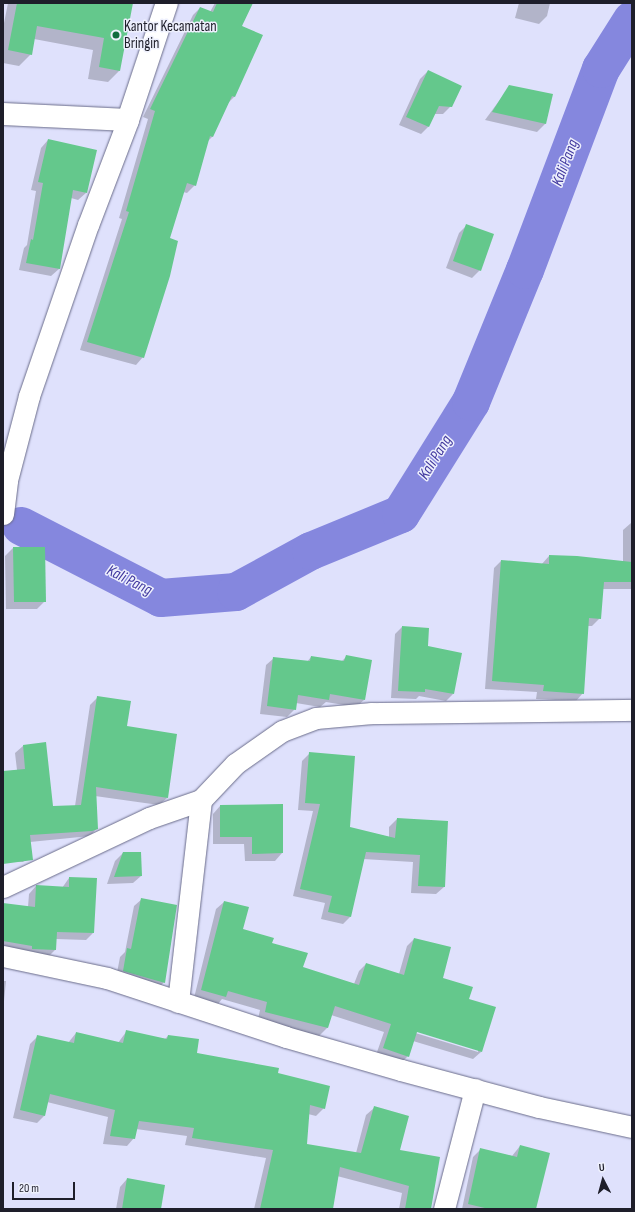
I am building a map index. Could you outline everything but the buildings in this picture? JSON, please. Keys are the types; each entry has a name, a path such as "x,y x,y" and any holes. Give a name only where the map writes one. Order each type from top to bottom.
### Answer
{"street":[{"path":"3,514 7,480 29,396 88,225 128,120 167,3"},
{"path":"3,114 128,120"},
{"path":"3,887 149,818 202,800 235,764 282,731 316,718 372,713 632,710"},
{"path":"178,1002 202,800"},
{"path":"3,956 107,978 344,1054 539,1107 632,1127"},
{"path":"444,1209 474,1089"}],"waterway":[{"name":"Kali Pang","path":"21,526 161,598 236,592 311,551 401,514 471,402 525,270 601,69 632,20"}],"place":[{"name":"Kantor Kecamatan Bringin","path":"116,35"}]}
